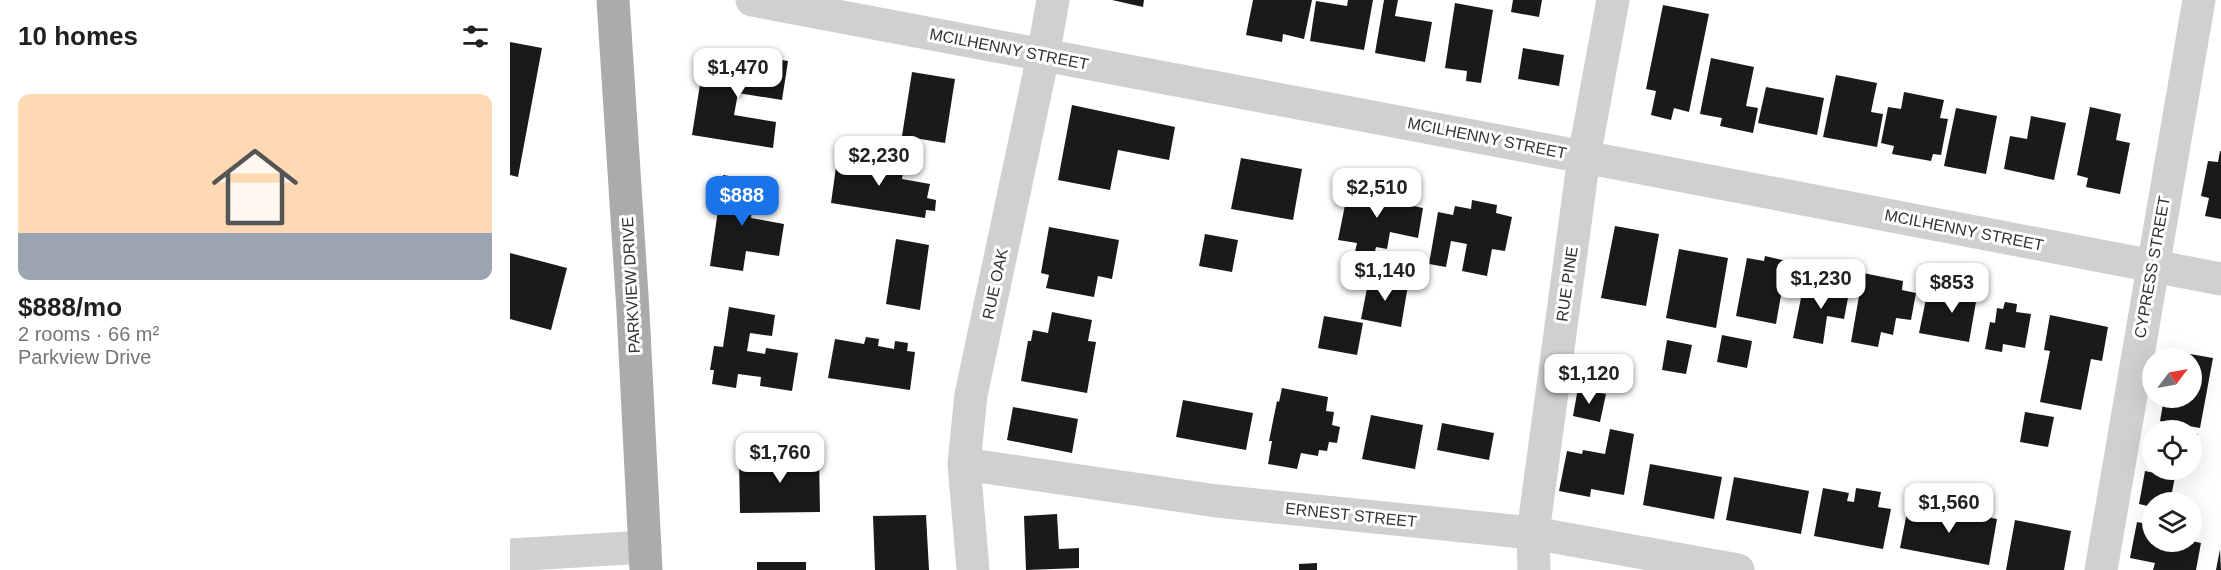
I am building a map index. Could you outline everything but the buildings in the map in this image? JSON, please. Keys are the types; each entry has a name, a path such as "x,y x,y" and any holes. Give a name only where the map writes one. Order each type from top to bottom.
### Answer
{"main road":[{"name":"PARKVIEW DRIVE","path":"613,0 633,311 645,559"}],"street":[{"name":"MCILHENNY STREET","path":"752,0 2221,279"},
{"name":"RUE OAK","path":"973,570 964,464 971,395 1053,0"},
{"name":"RUE PINE","path":"1534,570 1533,533 1584,157 1613,0"},
{"name":"CYPRESS STREET","path":"2101,570 2199,0"},
{"name":"ERNEST STREET","path":"964,464 1217,501 1533,533 1738,570"},
{"path":"510,555 645,559"}]}
